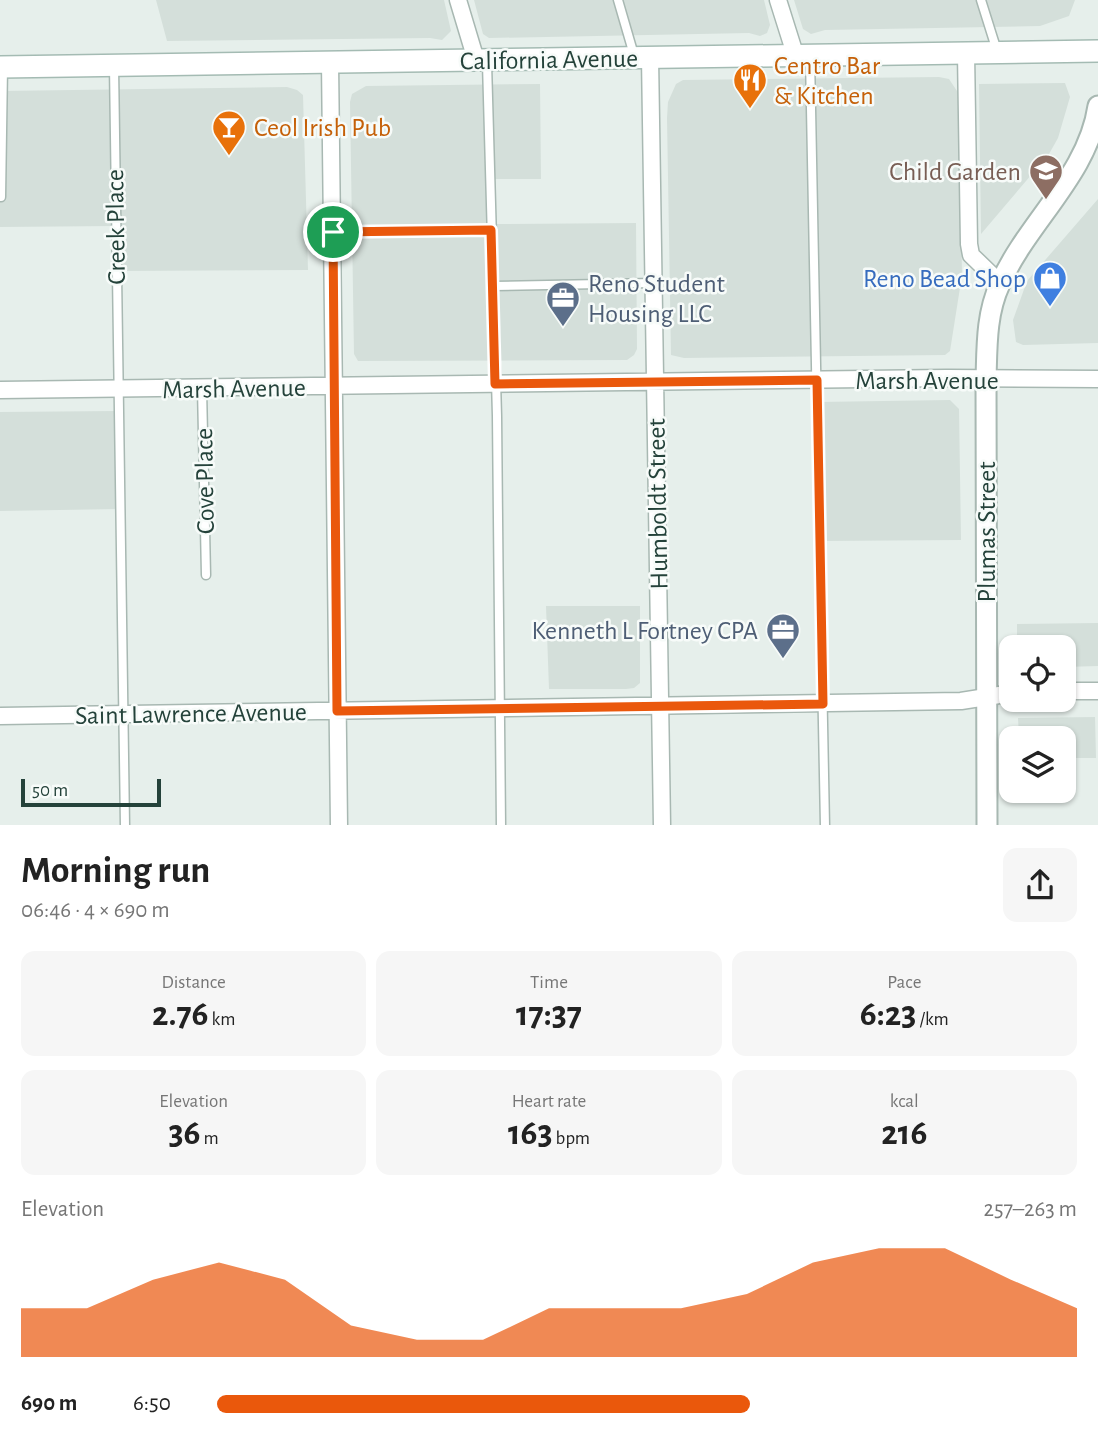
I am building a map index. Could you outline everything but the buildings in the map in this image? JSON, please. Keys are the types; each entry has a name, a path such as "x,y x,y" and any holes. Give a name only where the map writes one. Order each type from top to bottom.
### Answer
{"main road":[{"name":"California Avenue","path":"1,67 1098,51"}],"street":[{"path":"458,0 481,60"},
{"path":"778,0 802,54"},
{"path":"966,52 969,244 971,255 1000,283"},
{"name":"Humboldt Street","path":"642,57 654,283 662,825"},
{"path":"330,62 339,825"},
{"name":"Plumas Street","path":"987,825 986,380 991,309 1000,283 1094,140 1098,106"},
{"name":"Marsh Avenue","path":"0,390 1098,379"},
{"path":"1076,691 1098,691"},
{"name":"Saint Lawrence Avenue","path":"0,716 823,704 961,701 999,695"}],"lane":[{"path":"618,0 642,57"},
{"path":"981,0 997,52"},
{"path":"802,54 817,380 825,825"},
{"path":"481,60 493,286 501,825"},
{"name":"Creek Place","path":"114,65 125,825"},
{"path":"1,67 1,197"},
{"path":"333,232 491,230"},
{"path":"493,286 654,283"},
{"name":"Cove Place","path":"202,388 206,575"}],"shaded area":[{"path":"156,0 444,0 451,31 442,40 167,41"},
{"path":"474,0 764,0 770,25 767,33 760,36 749,33 489,38 483,34"},
{"path":"794,0 1075,0 1069,16 1040,26 825,30 811,34 803,29"},
{"path":"949,79 959,94 962,275 950,351 945,355 684,358 671,355 667,118 668,102 676,84 683,80"},
{"path":"1065,83 1070,97 1058,138 1049,154 981,234 979,84"},
{"path":"540,84 541,179 490,179 492,224 636,223 637,349 634,355 627,360 358,361 354,354 352,94 366,86"},
{"path":"287,87 303,95 308,270 115,271 115,226 0,227 0,91"},
{"path":"1098,199 1098,343 1023,345 1016,342 1013,320 1027,281"},
{"path":"950,400 959,409 961,540 820,541 818,402"},
{"path":"117,411 119,509 0,511 0,412"},
{"path":"546,606 640,606 640,683 634,688 626,689 549,689"},
{"path":"1098,623 1098,666 1076,667 1076,635 1017,635 1017,624"},
{"path":"1095,717 1096,758 1076,758 1076,726 1018,726 1018,718"}],"place":[{"name":"Centro Bar & Kitchen","path":"750,110"},
{"name":"Ceol Irish Pub","path":"229,157"},
{"name":"Child Garden","path":"1046,201"},
{"name":"Reno Bead Shop","path":"1050,308"},
{"name":"Reno Student Housing LLC","path":"563,328"},
{"name":"Kenneth L Fortney CPA","path":"783,660"}],"route":[{"path":"491,230 495,384 817,380 823,704 337,711 333,232 491,230"}]}
